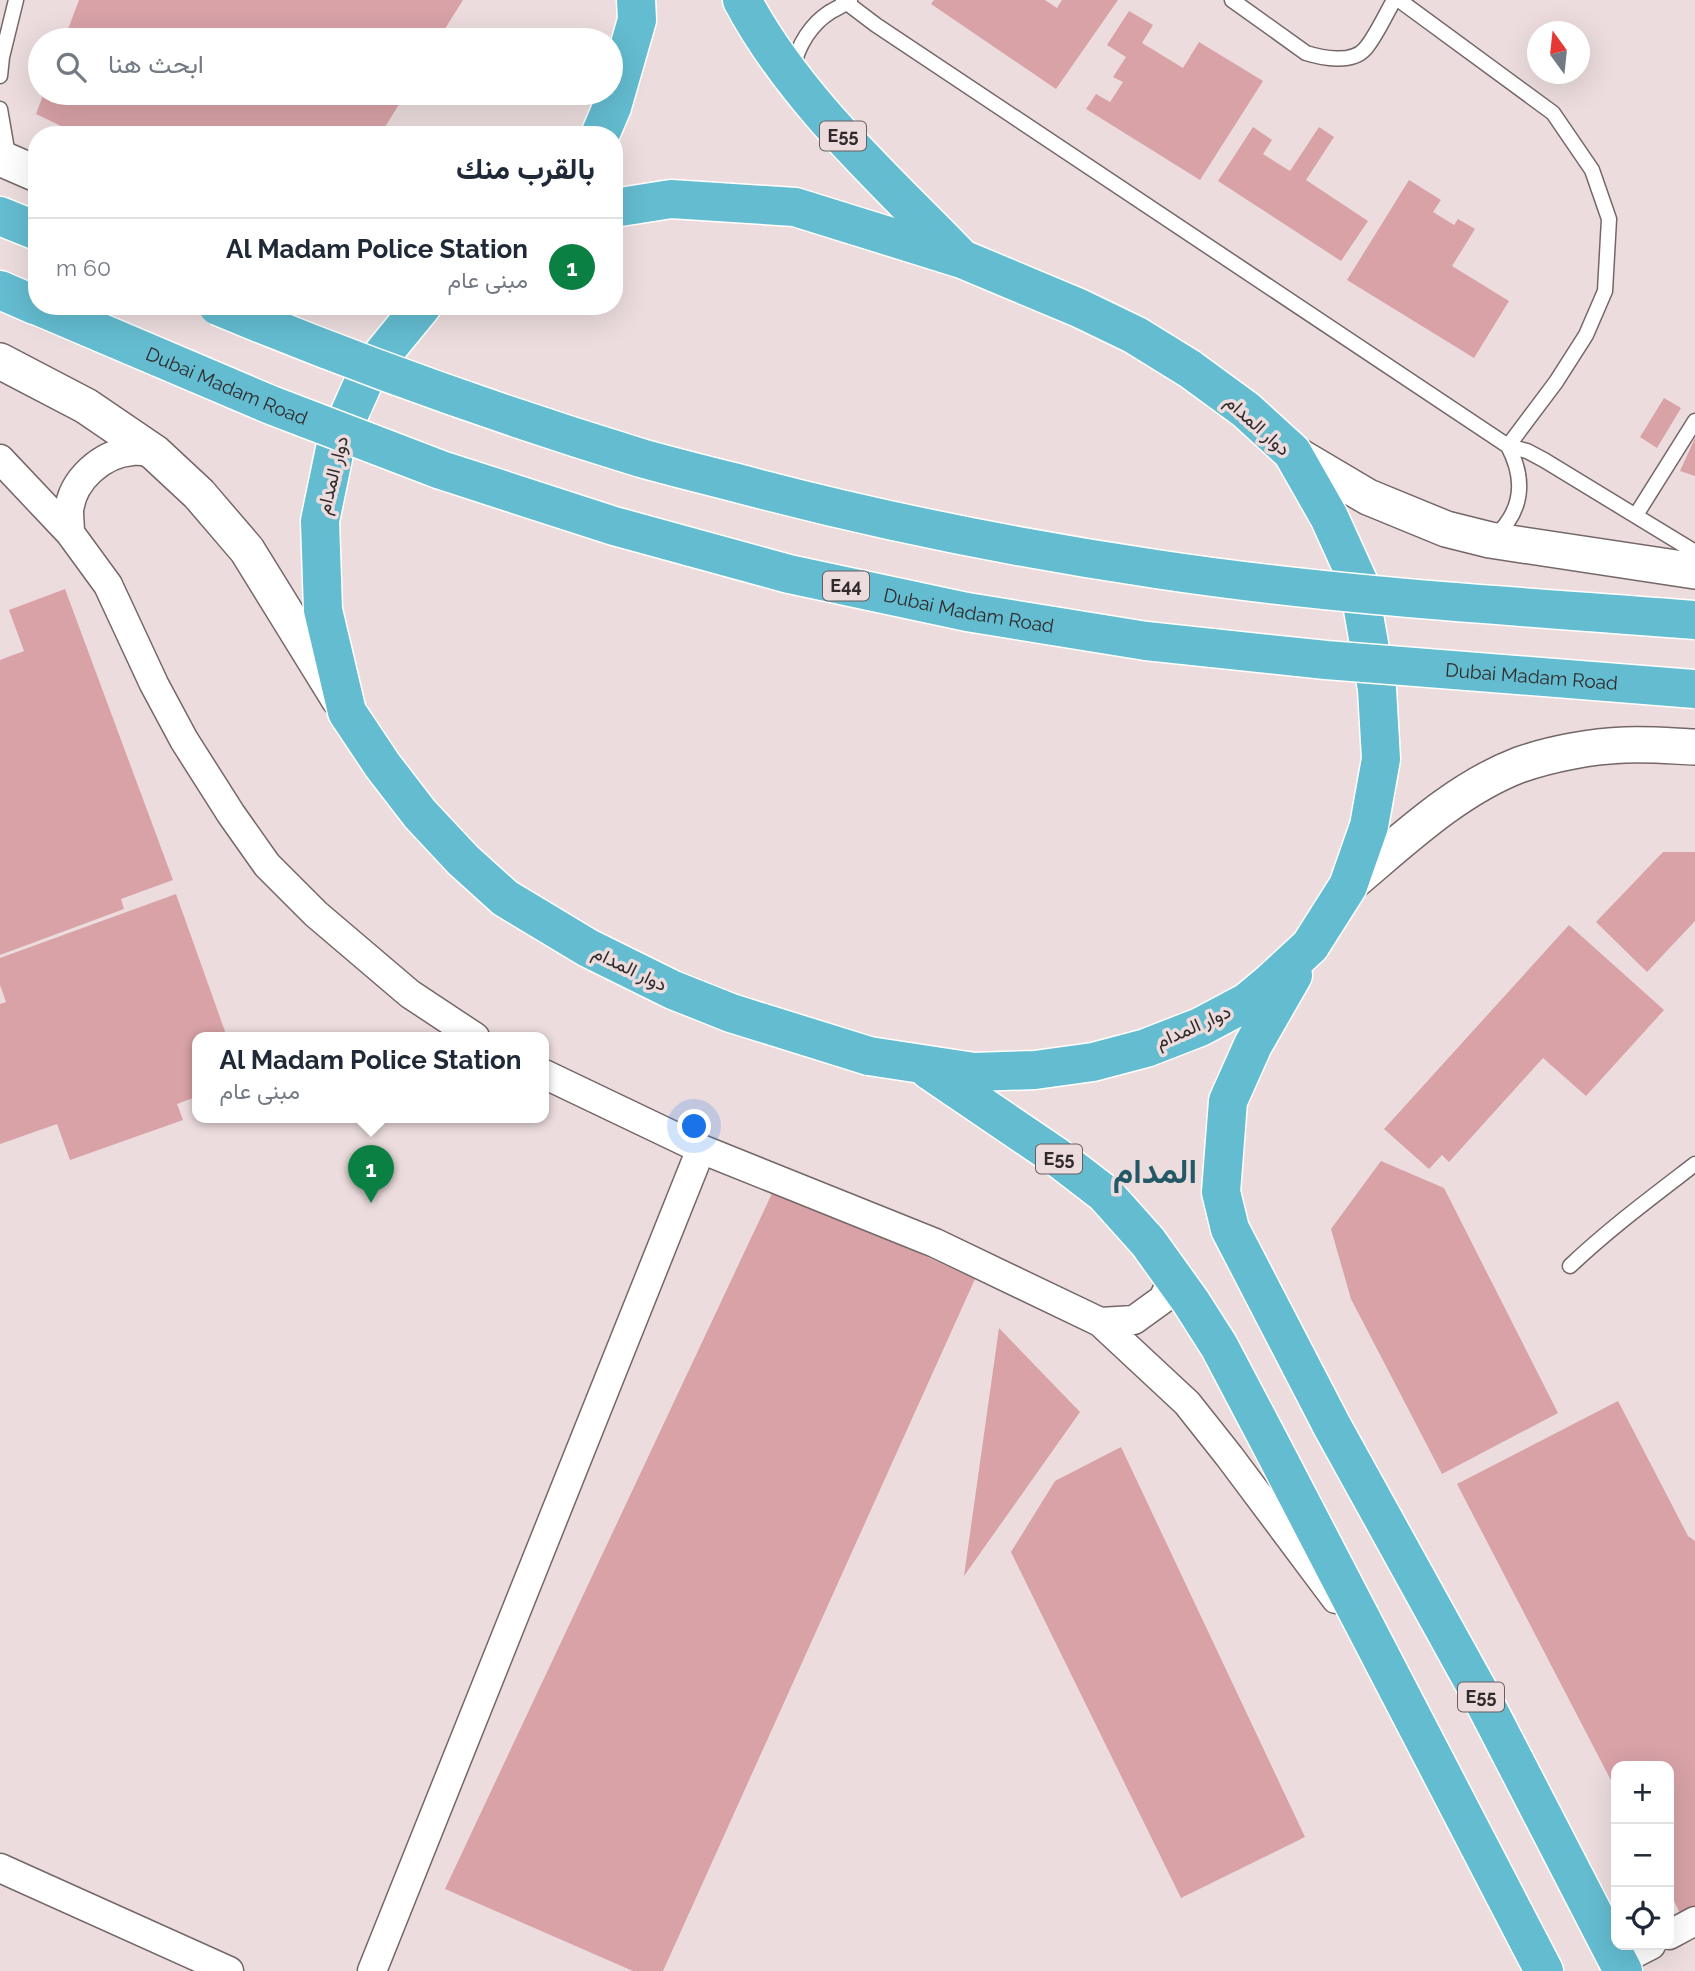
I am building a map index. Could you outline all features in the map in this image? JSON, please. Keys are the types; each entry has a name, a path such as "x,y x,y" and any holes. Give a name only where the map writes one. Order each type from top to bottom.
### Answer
{"highway":[{"path":"623,69 637,20 636,0"},
{"name":"E55","path":"742,0 753,21 792,76 835,128 962,259"},
{"path":"604,126 613,105"},
{"name":"دوار المدام","path":"415,315 368,372 336,444 320,521 323,610 347,712 383,766 420,814 463,860 505,898 588,948 730,1013 869,1056 922,1065 974,1072 1035,1070 1093,1062 1146,1048 1200,1027 1247,1002 1310,946 1348,886 1369,826 1381,760 1377,690 1358,581 1329,517 1292,452 1246,410 1190,369 1135,335 1079,308 962,259 795,207 671,199 623,207"},
{"path":"0,216 28,227"},
{"name":"Dubai Madam Road","path":"0,290 28,302"},
{"name":"Dubai Madam Road","path":"58,315 271,405 441,470 614,526 789,573 967,612 1146,641 1326,660 1695,689"},
{"path":"240,315 314,346 478,406 645,459 814,504 985,541 1158,570 1332,591 1695,621"},
{"name":"E55","path":"1310,946 1254,1045 1228,1101 1222,1192 1230,1229 1332,1426 1631,1959"},
{"name":"E55","path":"922,1065 1057,1157 1105,1194 1148,1242 1191,1302 1219,1346 1544,1971"}],"street":[{"path":"0,361 86,406 155,453 200,494 247,550 347,712"},
{"path":"70,533 69,510 76,488 90,470 110,457 132,451 155,453"},
{"path":"1292,452 1368,497 1446,529 1490,540 1695,571"},
{"path":"0,459 70,533 108,585 154,684 184,740 267,865 316,914 410,993 468,1032"},
{"path":"1348,886 1469,790 1520,765 1569,752 1624,745 1695,747"},
{"path":"549,1076 701,1149 935,1243 1100,1322 1187,1404 1384,1663"},
{"path":"372,1971 701,1149"},
{"path":"1100,1322 1134,1320 1163,1299 1173,1278"},
{"path":"0,1868 229,1971"},
{"path":"1674,1932 1695,1922"}],"lane":[{"path":"0,76 16,0"},
{"path":"1232,0 1306,53 1337,58 1352,57 1364,51 1396,0 1553,113 1592,170 1609,219 1605,291 1586,335 1556,382 1508,446"},
{"path":"792,76 795,57 815,24 847,1 876,25 1508,446 1527,451 1544,460 1695,552"},
{"path":"0,109 15,165"},
{"path":"1636,515 1695,421"},
{"path":"1490,540 1503,529 1513,514 1518,497 1516,461 1508,446"},
{"path":"1570,1266 1630,1212 1695,1164"}],"building":[{"path":"79,0 463,0 446,28 68,28"},
{"path":"934,0 1045,0 1057,8 1062,0 1118,0 1056,89 931,4"},
{"path":"1129,11 1153,25 1142,43 1183,68 1199,42 1263,81 1200,180 1086,109 1096,94 1110,102 1123,82 1113,77 1126,57 1107,45"},
{"path":"39,105 399,105 386,126 61,126 36,114"},
{"path":"1253,127 1272,140 1263,154 1290,171 1319,127 1334,137 1306,180 1368,221 1341,261 1218,181"},
{"path":"1409,180 1441,200 1433,212 1454,225 1458,219 1475,229 1452,266 1509,301 1474,358 1347,280"},
{"path":"1664,398 1681,408 1657,448 1640,437"},
{"path":"1695,438 1695,476 1680,471"},
{"path":"65,589 173,880 121,899 124,909 0,955 0,660 24,651 9,610"},
{"path":"1663,852 1695,852 1695,921 1647,972 1596,922"},
{"path":"176,894 225,1032 192,1032 192,1098 177,1104 183,1120 70,1160 57,1124 0,1144 0,1004 6,1002 0,985 0,958"},
{"path":"1569,925 1664,1010 1586,1096 1543,1058 1449,1162 1442,1155 1429,1169 1384,1129"},
{"path":"1381,1161 1444,1188 1558,1413 1442,1474 1351,1299 1331,1229"},
{"path":"775,1187 975,1279 663,1971 633,1971 445,1889"},
{"path":"999,1328 1080,1412 964,1576"},
{"path":"1618,1401 1688,1536 1695,1541 1695,1907 1681,1915 1674,1901 1674,1761 1611,1761 1611,1780 1457,1484"},
{"path":"1121,1447 1305,1837 1181,1898 1011,1552 1055,1481"}],"place":[{"name":"Al Madam Police Station","path":"371,1203"}],"district":[{"name":"المدام","path":"1155,1171"}]}
